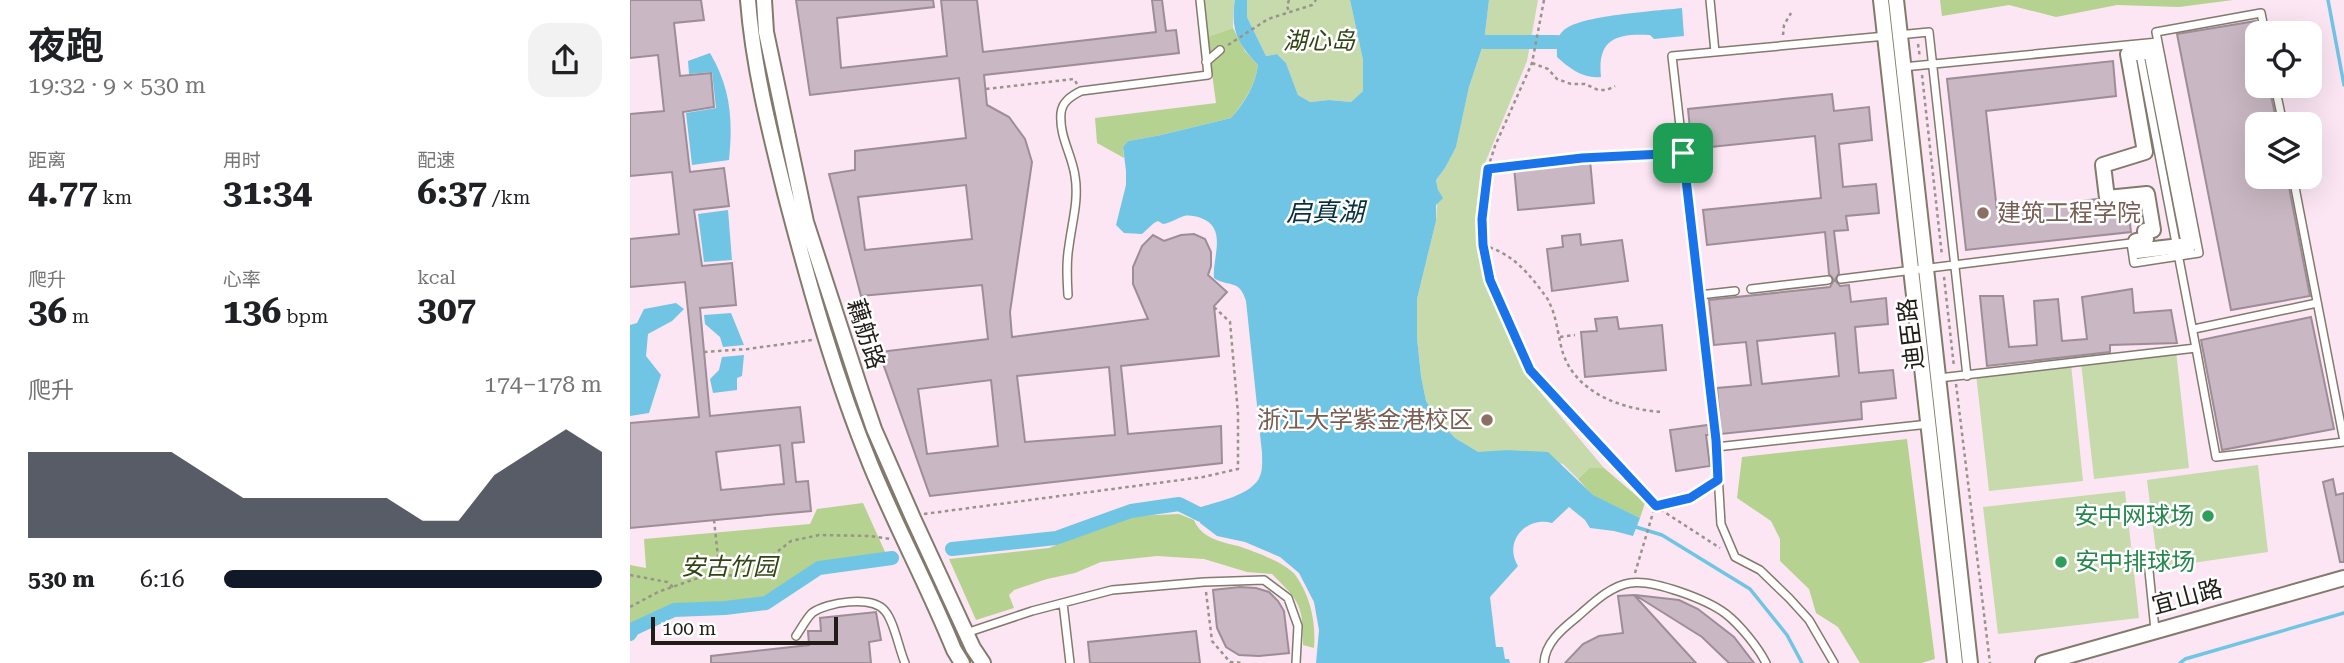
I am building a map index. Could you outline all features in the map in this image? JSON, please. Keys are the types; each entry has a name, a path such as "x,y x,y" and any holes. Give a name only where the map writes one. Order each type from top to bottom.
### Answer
{"street":[{"name":"藕舫路","path":"748,0 751,40 774,147 803,262 832,360 871,466 962,663"},
{"name":"藕舫路","path":"764,0 766,32 806,222 874,429 982,663"},
{"name":"迪臣路","path":"1881,0 1903,67 1928,424 1955,663"},
{"name":"迪臣路","path":"1896,0 1893,36 1918,268 1939,378 1970,663"},
{"path":"2139,48 2151,51 2189,245 2177,251 2137,251 2136,241 2146,239 2145,231 2153,230 2147,194 2107,198 2103,165 2145,152 2128,54 2139,48"},
{"name":"宜山路","path":"2043,663 2344,578"}],"lane":[{"path":"1068,295 1066,272 1076,210 1075,175 1061,134 1061,110 1069,97 1081,91 1208,75 1200,0"},
{"path":"1710,0 1715,52"},
{"path":"1841,279 2131,243 2134,263 2177,251 2199,253 2156,32 2261,13 2263,21"},
{"path":"1834,663 1808,620 1789,598 1760,570 1735,557 1721,524 1716,447 1672,56 1929,32 1968,376"},
{"path":"1903,67 2139,48 2158,42"},
{"path":"1206,62 1220,50"},
{"path":"1602,158 1683,153"},
{"path":"2177,251 2194,329 2216,457 2344,441 2295,189"},
{"path":"1751,289 1828,280"},
{"path":"1699,295 1735,291"},
{"path":"2194,329 2317,303"},
{"path":"1939,378 2196,348"},
{"path":"1716,447 1944,423"},
{"path":"2148,562 2155,630"},
{"path":"967,633 1112,590 1264,580 1288,598 1298,626 1296,663"},
{"path":"1544,663 1544,655 1558,632 1605,593 1632,583 1644,583 1685,593 1726,613 1760,651 1766,663"},
{"path":"1063,603 1070,663"},
{"path":"796,636 810,615 828,604 878,604 887,613 905,663"}],"path":[{"path":"1289,0 1289,12"},
{"path":"1220,50 1268,19 1312,5 1316,0"},
{"path":"1544,0 1532,63 1495,146 1488,169 1482,219 1483,245 1490,280 1530,370 1656,506 1735,557"},
{"path":"1782,46 1784,26 1791,13"},
{"path":"1917,33 1990,663"},
{"path":"1532,63 1548,69 1557,79 1571,84 1585,84 1598,90 1615,86"},
{"path":"986,89 1074,79 1081,91"},
{"path":"1488,169 1602,158"},
{"path":"1483,245 1502,250 1520,264 1550,302 1564,358 1583,384 1613,402 1643,411 1663,412"},
{"path":"913,518 928,512 1203,477 1238,469 1238,412 1230,322 1214,307"},
{"path":"1560,337 1575,335"},
{"path":"704,352 814,340"},
{"path":"1656,506 1690,498 1718,480"},
{"path":"1632,583 1656,506"},
{"path":"714,520 720,576"},
{"path":"630,607 698,578 736,575 760,566 791,541 820,535 870,536 893,540"},
{"path":"630,575 667,582 673,587"},
{"path":"1204,582 1212,641 1230,662 1243,663"}],"shaded area":[{"name":"浙江大学紫金港校区","path":"630,0 2344,0 2344,663 630,663"}],"green space":[{"path":"1204,0 1235,0 1233,28 1207,37"},
{"name":"湖心岛","path":"1247,0 1350,0 1363,60 1363,91 1351,102 1310,102 1298,95 1286,63 1277,54 1266,56 1247,17"},
{"path":"1489,0 1538,0 1527,61 1483,168 1478,220 1479,245 1486,280 1525,374 1604,468 1589,468 1578,479 1563,464 1506,450 1478,453 1455,438 1438,420 1426,401 1421,376 1417,299 1436,221 1436,180 1456,146 1469,87 1484,42"},
{"path":"1940,0 2233,0 2179,7 2117,5 2056,17 2009,5 1942,16"},
{"path":"1233,28 1245,51 1258,65 1249,93 1231,118 1128,141 1123,147 1124,158 1097,143 1095,118 1216,103 1207,37"},
{"path":"2176,351 2189,468 2094,479 2081,362"},
{"path":"2071,364 2083,481 1989,491 1976,374"},
{"path":"1907,439 1935,659 1921,663 1860,663 1838,627 1816,613 1809,589 1780,561 1780,539 1771,521 1737,498 1742,457"},
{"name":"安中网球场","path":"2258,465 2268,552 2158,568 2147,480"},
{"path":"1589,468 1604,468 1645,503 1640,518 1592,495 1578,479"},
{"name":"安中排球场","path":"2125,491 2139,618 1998,634 1983,507"},
{"name":"安古竹园","path":"863,503 886,554 817,563 764,599 671,605 630,625 630,565 646,568 644,539 810,524 817,509"},
{"path":"1179,514 1194,520 1201,531 1212,538 1261,554 1292,571 1309,602 1314,648 1303,645 1301,612 1298,605 1289,591 1272,574 1247,572 1204,559 1157,556 1101,562 1075,573 1014,590 1009,595 1014,608 976,620 949,559 1049,548 1133,516"}],"water":[{"name":"启真湖","path":"1235,0 1247,0 1247,17 1266,56 1277,54 1286,63 1298,95 1310,102 1351,102 1363,91 1363,60 1350,0 1489,0 1484,42 1469,87 1456,147 1436,180 1443,198 1436,205 1436,221 1417,299 1417,338 1426,401 1438,420 1455,438 1478,452 1548,452 1593,495 1640,518 1633,536 1590,528 1585,520 1569,507 1552,523 1534,523 1520,533 1513,548 1518,566 1490,597 1496,647 1503,647 1505,659 1509,659 1510,663 1316,663 1319,630 1314,602 1299,573 1280,557 1245,542 1217,536 1200,523 1201,507 1225,500 1250,488 1262,470 1246,301 1237,286 1214,278 1216,236 1209,223 1201,218 1184,216 1163,224 1158,221 1142,234 1124,233 1116,225 1126,185 1123,147 1128,141 1231,118 1249,93 1258,65 1237,36 1234,20"},
{"path":"1682,8 1684,36 1654,39 1650,35 1618,37 1606,46 1602,54 1601,77 1571,69 1557,57 1559,37 1571,26 1601,17"},
{"path":"710,53 722,79 729,105 729,160 692,165 686,113 716,108 712,72 689,74 688,61"},
{"path":"728,210 732,260 704,262 698,214"},
{"path":"676,303 684,309 672,321 648,334 646,356 661,375 649,413 630,416 630,325 637,323 644,309"},
{"path":"731,313 744,345 723,347 720,337 705,324 704,315"},
{"path":"744,355 742,376 737,378 737,390 713,393 710,379 719,370 722,357"}],"building":[{"path":"630,0 701,0 704,20 674,23 680,76 711,73 714,107 683,112 690,172 724,168 729,206 694,210 702,266 732,263 736,305 700,308 710,416 800,407 804,442 792,443 796,482 808,481 811,511 630,528 630,423 699,417 685,282 630,287 630,239 679,234 672,172 630,176 630,114 664,111 658,55 630,58","holes":["780,445 784,484 721,490 716,452"]},
{"path":"796,0 933,0 934,7 837,18 841,68 947,56 941,0 977,0 983,52 1156,32 1152,0 1162,0 1166,31 1176,30 1179,53 984,75 987,105 1009,117 1025,139 1032,162 1010,312 1012,337 1148,319 1133,284 1133,267 1142,246 1153,235 1164,241 1194,234 1205,239 1211,252 1208,275 1227,292 1214,306 1219,356 1121,366 1128,434 1221,426 1222,463 930,496 879,352 988,339 982,285 861,296 829,174 855,170 855,151 966,138 959,78 810,95","holes":["966,185 972,239 865,250 858,197","1109,367 1115,435 1025,442 1017,376","991,380 998,446 927,454 918,389"]},
{"path":"2245,23 2245,98 2272,98 2274,112 2245,112 2245,189 2289,189 2310,296 2231,310 2177,34"},
{"path":"2113,61 2116,96 1986,111 1997,211 2097,199 2104,207 2128,206 2131,232 1966,250 1947,79"},
{"path":"1832,94 1834,111 1869,107 1872,140 1839,144 1843,187 1876,184 1879,213 1846,216 1848,230 1834,231 1839,273 1835,280 1840,286 1849,285 1851,302 1886,298 1888,324 1855,327 1859,373 1893,370 1896,398 1861,402 1862,419 1721,434 1717,388 1751,385 1746,342 1714,345 1709,300 1830,287 1834,280 1829,274 1825,232 1707,245 1703,210 1821,198 1815,136 1692,149 1688,109","holes":["1835,333 1839,376 1762,384 1757,341"]},
{"path":"1590,160 1594,203 1518,210 1514,167"},
{"path":"1580,234 1581,245 1622,240 1628,281 1552,291 1547,249 1563,247 1562,236"},
{"path":"2132,289 2134,313 2171,310 2177,343 2110,345 2110,352 1987,366 1980,296 2003,296 2009,347 2037,345 2034,301 2058,299 2062,341 2087,339 2082,297"},
{"path":"1617,317 1619,329 1662,325 1666,370 1585,377 1581,332 1597,331 1595,319"},
{"path":"2311,317 2334,429 2222,450 2201,340"},
{"path":"1708,425 1709,435 1706,435 1710,466 1676,471 1670,430"},
{"path":"2333,479 2336,495 2344,493 2344,562 2340,562 2323,482"},
{"path":"1240,587 1269,592 1278,601 1284,611 1289,653 1239,655 1226,647 1217,628 1213,590"},
{"path":"1634,595 1696,663 1565,663 1583,644 1599,636 1623,633 1618,596"},
{"path":"1635,595 1679,600 1698,609 1734,637 1754,663 1729,663 1702,637"},
{"path":"876,612 881,640 869,642 871,663 711,663 711,656 809,645 808,631 821,631 820,618"},
{"path":"1196,631 1200,663 1090,663 1088,642"}],"waterway":[{"path":"2328,0 2344,85"},
{"path":"1484,42 1557,42"},
{"path":"952,549 1056,538 1131,511 1179,504 1201,515"},
{"path":"1636,527 1662,535 1750,589 1787,635 1802,663"},
{"path":"630,634 633,629 674,610 766,603 819,568 892,558"},
{"path":"2180,663 2185,659 2344,613"}],"place":[{"name":"建筑工程学院","path":"1983,213"},
{"name":"浙江大学紫金港校区","path":"1487,420"},
{"name":"安中网球场","path":"2208,516"},
{"name":"安中排球场","path":"2061,562"}],"route":[{"path":"1683,153 1716,440 1718,480 1690,498 1656,506 1530,370 1490,280 1483,245 1482,219 1488,169 1582,158 1683,153"}]}
